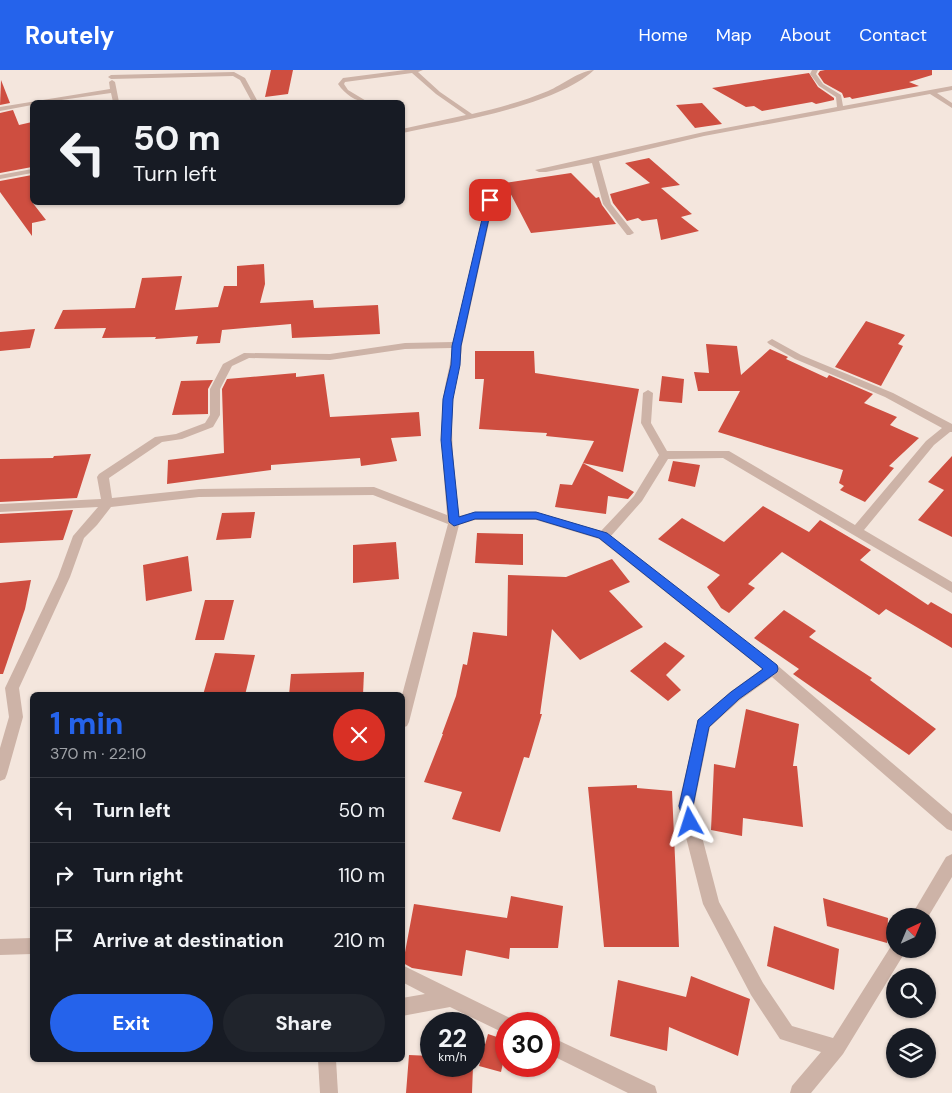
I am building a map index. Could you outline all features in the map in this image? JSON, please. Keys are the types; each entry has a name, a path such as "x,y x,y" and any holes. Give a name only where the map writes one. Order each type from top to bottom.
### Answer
{"street":[{"path":"109,70 115,100"},
{"path":"351,70 357,78"},
{"path":"405,130 471,116 518,103 557,89 583,77 591,70"},
{"path":"815,70 813,74 821,85 839,96 840,108"},
{"path":"362,100 346,90 341,84 343,80 417,71 438,93 471,116"},
{"path":"112,78 170,73 234,74 243,79 255,100"},
{"path":"539,170 552,169 577,161 595,160 704,134 952,88"},
{"path":"51,100 113,91"},
{"path":"931,92 952,106"},
{"path":"0,109 30,103"},
{"path":"595,160 607,204 630,233"},
{"path":"0,178 30,171"},
{"path":"405,710 454,522 446,440 448,399 456,365 457,346 490,200"},
{"path":"772,342 798,357 889,395 951,428 930,443 857,532"},
{"path":"0,774 16,717 6,689 64,577 79,536 93,522 107,503 103,476 159,439 178,437 209,425 216,415 216,389 228,364 247,355 330,357 404,346 457,346"},
{"path":"648,393 646,423 664,455"},
{"path":"664,455 725,454 952,588"},
{"path":"603,536 626,515 648,486 664,455"},
{"path":"0,508 107,503 199,493 374,491 454,522 475,516 536,516 603,536 772,669 952,824"},
{"path":"772,669 735,696 703,724 686,806 711,904 756,989 786,1033 837,1048"},
{"path":"924,908 952,862"},
{"path":"0,947 30,946"},
{"path":"799,1093 837,1048 893,958"},
{"path":"405,975 495,1020"},
{"path":"405,1006 451,998"},
{"path":"560,1050 648,1093"},
{"path":"327,1062 329,1093"}],"building":[{"path":"271,70 293,70 288,94 265,97"},
{"path":"932,70 932,75 909,82 919,86 852,99 850,97 844,98 842,93 824,83 818,74 820,71"},
{"path":"809,73 818,87 834,98 834,100 762,111 754,106 746,107 712,88"},
{"path":"1,80 10,103 0,105"},
{"path":"702,103 722,124 695,128 676,105"},
{"path":"13,110 19,125 30,122 30,167 0,173 0,113"},
{"path":"649,158 680,185 661,188 692,214 681,217 699,231 661,240 657,219 642,221 638,218 627,221 613,203 610,194 650,183 625,163"},
{"path":"571,173 596,198 599,197 602,205 616,224 531,233 505,183"},
{"path":"30,175 30,205 34,205 46,220 32,223 32,236 0,192 0,181"},
{"path":"264,264 265,284 260,303 313,300 314,308 378,305 380,334 292,338 291,324 222,330 220,343 196,344 198,336 155,339 156,337 102,338 106,328 54,329 63,310 135,308 142,278 182,276 175,310 218,307 224,286 237,286 237,266"},
{"path":"866,321 905,335 898,344 903,346 881,386 835,367"},
{"path":"35,329 30,348 0,351 0,332"},
{"path":"706,344 737,346 741,375 770,349 788,357 786,359 827,378 829,375 873,394 864,403 897,417 890,425 919,438 889,466 894,468 865,502 840,490 844,486 839,483 843,470 718,432 740,391 698,391 694,372 709,373"},
{"path":"475,351 534,351 535,373 639,389 623,472 583,463 594,441 546,436 547,433 479,429 484,379 475,379"},
{"path":"296,373 296,377 324,374 330,417 419,412 421,436 391,438 397,461 361,466 360,458 271,465 271,470 167,484 168,460 224,453 222,389 227,379"},
{"path":"662,376 684,379 682,403 659,401"},
{"path":"213,380 208,389 208,414 172,415 181,381"},
{"path":"91,454 77,498 0,502 0,459 53,458 54,456"},
{"path":"952,456 952,537 918,520 944,490 928,482"},
{"path":"673,461 700,465 695,487 668,481"},
{"path":"583,463 634,492 628,499 608,496 606,514 555,507 560,484 572,485"},
{"path":"763,506 809,532 820,520 871,550 860,560 928,605 931,602 952,614 952,648 886,609 879,615 782,552 748,584 755,588 729,613 721,608 707,587 720,575 658,539 682,518 724,542"},
{"path":"73,510 63,540 0,543 0,514"},
{"path":"255,512 251,538 216,540 222,513"},
{"path":"477,533 523,534 523,565 475,563"},
{"path":"396,542 399,579 353,583 353,545"},
{"path":"188,556 192,591 146,601 143,565"},
{"path":"612,559 630,582 609,591 643,627 580,660 552,629 540,714 542,714 529,758 524,757 500,832 452,819 462,792 424,782 456,696 463,664 467,665 473,632 507,636 508,575 566,577"},
{"path":"31,580 25,609 3,674 0,674 0,583"},
{"path":"205,600 234,600 224,640 195,640"},
{"path":"784,610 816,631 809,637 872,678 870,680 936,729 909,755 793,674 799,669 754,638"},
{"path":"665,642 685,656 666,675 681,690 668,701 630,671"},
{"path":"215,653 255,655 246,692 204,692"},
{"path":"364,672 363,692 289,692 291,674"},
{"path":"746,709 799,724 793,766 797,766 803,827 743,818 742,836 711,830 714,764 735,768"},
{"path":"637,785 637,788 672,791 679,947 604,947 588,787"},
{"path":"511,896 563,906 558,948 510,948 509,959 466,950 462,976 412,968 405,964 405,952 414,904 507,918"},
{"path":"823,898 886,917 886,943 827,926"},
{"path":"774,926 839,949 834,990 767,966"},
{"path":"691,976 750,999 738,1056 669,1027 667,1051 610,1036 618,980 686,997"},
{"path":"488,1034 495,1036 495,1070 485,1068 485,1045"},
{"path":"409,1055 420,1056 420,1077 473,1077 472,1093 406,1093"}],"route":[{"path":"490,200 457,346 456,365 448,399 446,440 454,522 475,516 536,516 603,536 772,669 735,696 703,724 686,806 690,822"}]}
